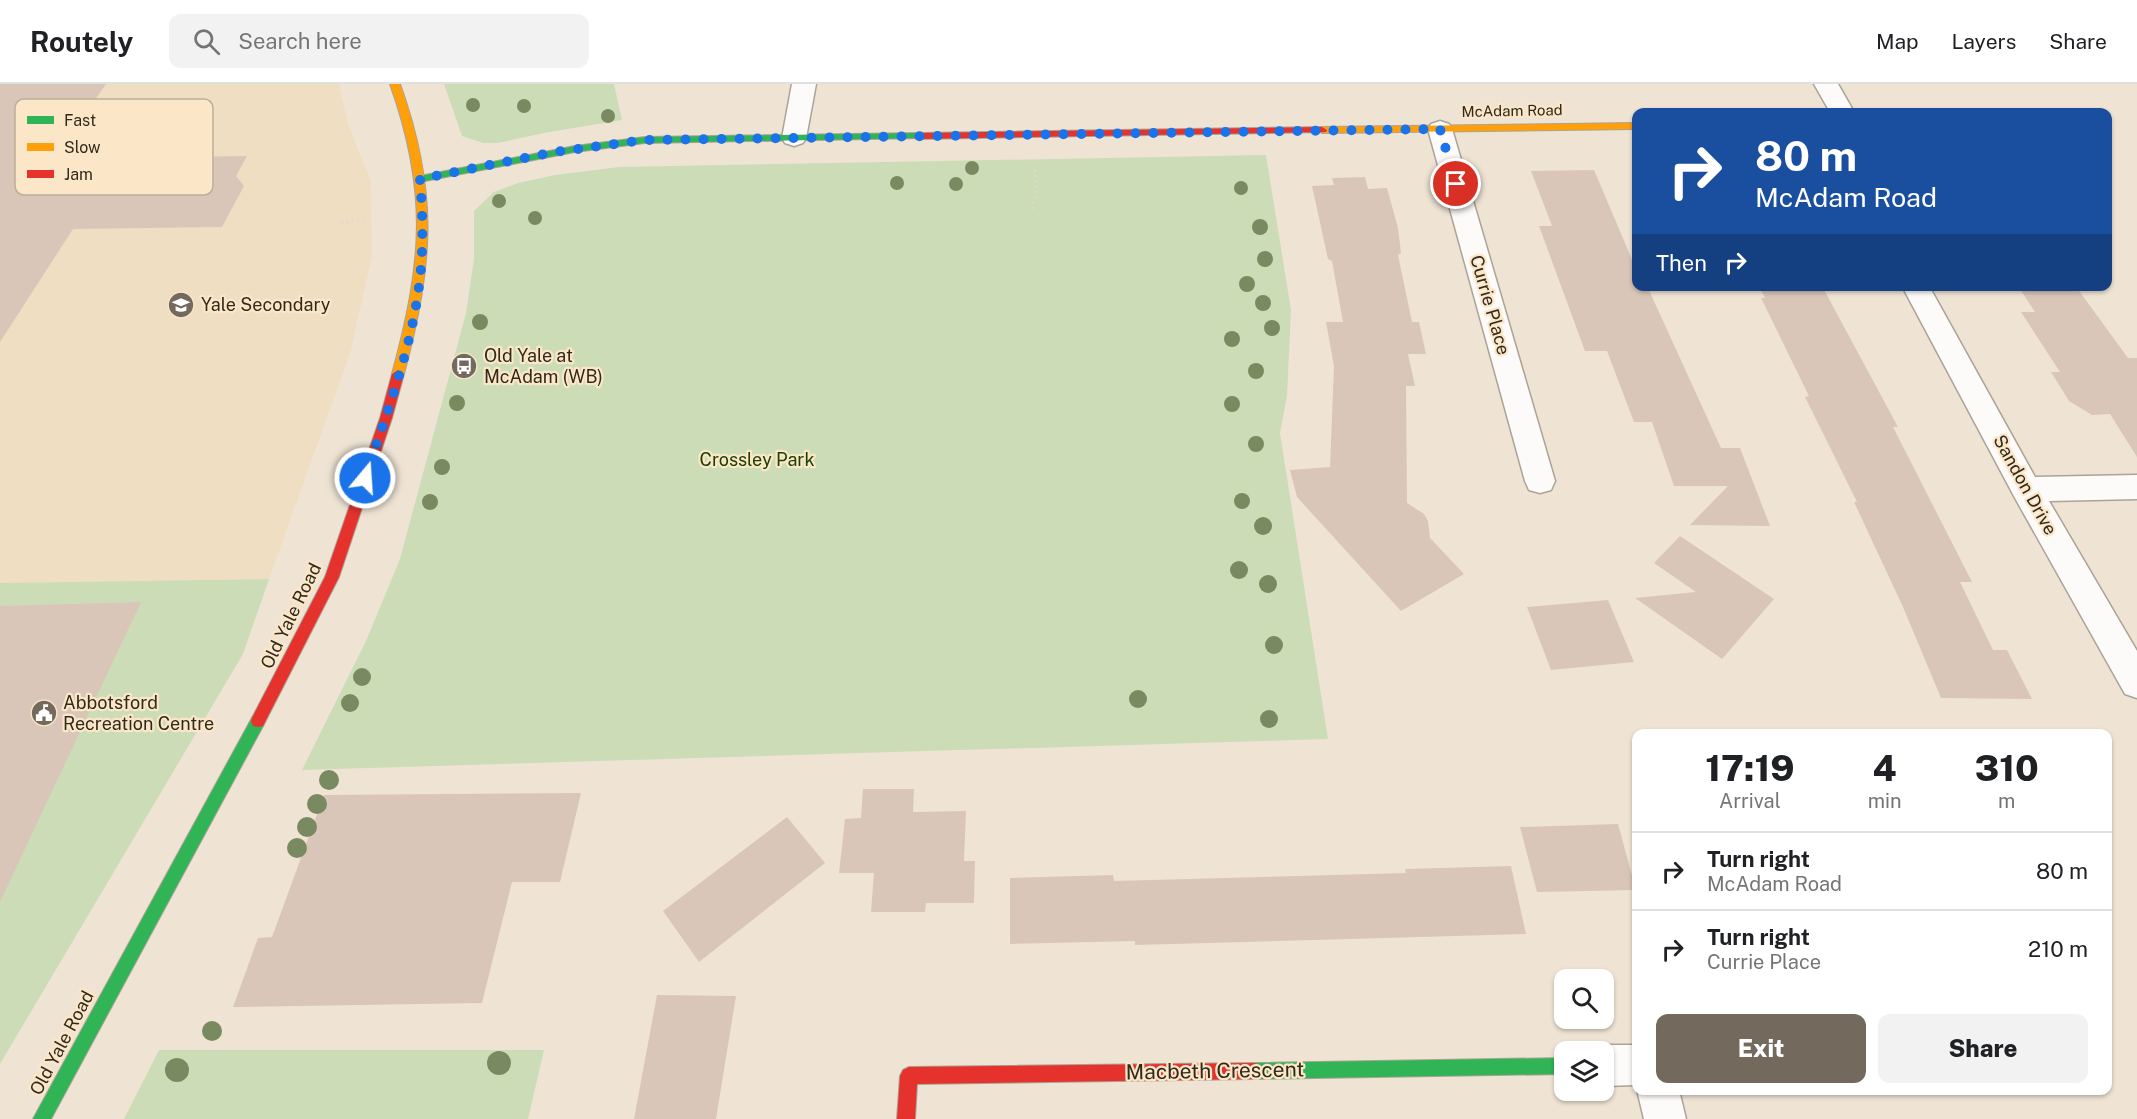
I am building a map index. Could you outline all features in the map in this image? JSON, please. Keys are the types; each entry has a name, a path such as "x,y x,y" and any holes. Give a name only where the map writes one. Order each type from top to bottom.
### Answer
{"street":[{"name":"Old Yale Road","path":"42,1119 292,657 332,578 386,418 418,293 423,206 420,179 404,109 395,84"},
{"path":"794,138 804,84"},
{"path":"1826,84 1840,108"},
{"name":"McAdam Road","path":"420,179 497,162 619,142 1632,126"},
{"name":"Currie Place","path":"1440,129 1540,481"},
{"name":"Sandon Drive","path":"1918,291 2026,489 2137,683"},
{"path":"2026,489 2137,486"},
{"path":"1614,1066 1632,1065"},
{"name":"Macbeth Crescent","path":"906,1119 909,1076 1554,1066"},
{"path":"1659,1095 1665,1119"}],"path":[{"path":"1032,209 1036,192 1035,161"},
{"path":"341,223 367,218"}],"shaded area":[{"name":"Yale Secondary","path":"0,84 339,84 349,127 371,182 372,256 350,354 269,579 0,583"}],"green space":[{"path":"444,84 614,84 622,120 498,143 483,143 462,136"},
{"name":"Crossley Park","path":"1266,155 1291,310 1287,396 1280,433 1328,739 302,770 366,641 400,559 466,313 474,259 474,211 494,192 518,183 555,175 619,167"},
{"path":"269,579 243,654 0,1064 0,583"},
{"path":"159,1050 544,1050 528,1119 124,1119"}],"building":[{"path":"0,84 106,84 96,99 15,99 15,195 213,195 213,157 247,156 236,176 244,186 222,227 73,229 0,342"},
{"path":"1594,170 1632,260 1632,291 1649,291 1721,448 1740,448 1770,526 1690,525 1728,486 1674,486 1652,422 1634,422 1607,351 1585,351 1539,226 1552,226 1531,171"},
{"path":"1365,177 1368,189 1387,188 1398,228 1401,253 1398,255 1412,322 1419,322 1426,354 1408,354 1415,386 1406,386 1407,503 1424,514 1428,521 1430,538 1464,574 1401,611 1297,497 1290,470 1330,467 1334,366 1326,322 1343,322 1332,261 1328,259 1312,186 1334,185 1332,178"},
{"path":"1762,291 1825,291 1898,427 1893,427 1972,582 1960,582 1993,650 2007,650 2032,699 1941,698 1903,607 1854,502 1857,502 1805,397 1809,396 1761,298 1765,298"},
{"path":"2021,291 2079,291 2128,358 2137,358 2137,457 2110,414 2092,415 2069,401 2051,372 2060,372 2021,312 2035,312"},
{"path":"1680,536 1774,599 1722,659 1635,598 1696,592 1654,563"},
{"path":"1608,600 1634,662 1551,670 1527,607"},
{"name":"Abbotsford Recreation Centre","path":"141,602 38,821 0,902 0,606"},
{"path":"863,789 914,789 913,812 966,811 964,861 975,861 974,903 926,903 925,912 871,912 874,873 839,873 845,819 861,818"},
{"path":"581,793 560,882 512,882 482,1003 233,1007 258,938 272,937 324,795"},
{"path":"787,817 825,863 699,962 663,911"},
{"path":"1618,824 1632,875 1632,890 1537,892 1520,827"},
{"path":"1511,866 1526,934 1135,945 1135,941 1010,944 1010,878 1113,875 1114,881 1406,873 1405,869"},
{"path":"657,995 736,996 716,1119 634,1119"}],"traffic: fast":[{"path":"420,179 575,149 645,140 919,136"},
{"path":"42,1119 258,721"},
{"path":"1254,1071 1554,1066"}],"traffic: slow":[{"path":"395,84 414,144 423,206 422,249 417,291 398,374"},
{"path":"1322,130 1632,126"}],"traffic: jam":[{"path":"919,136 1322,130"},
{"path":"258,721 332,577 386,418 398,374"},
{"path":"906,1119 909,1076 1254,1071"}],"place":[{"name":"Yale Secondary","path":"181,305"},
{"name":"Old Yale at McAdam (WB)","path":"464,366"},
{"name":"Abbotsford Recreation Centre","path":"44,713"}],"route":[{"path":"365,478 386,418 418,293 423,206 420,179 497,162 619,142 645,140 1440,129 1456,184"}]}
